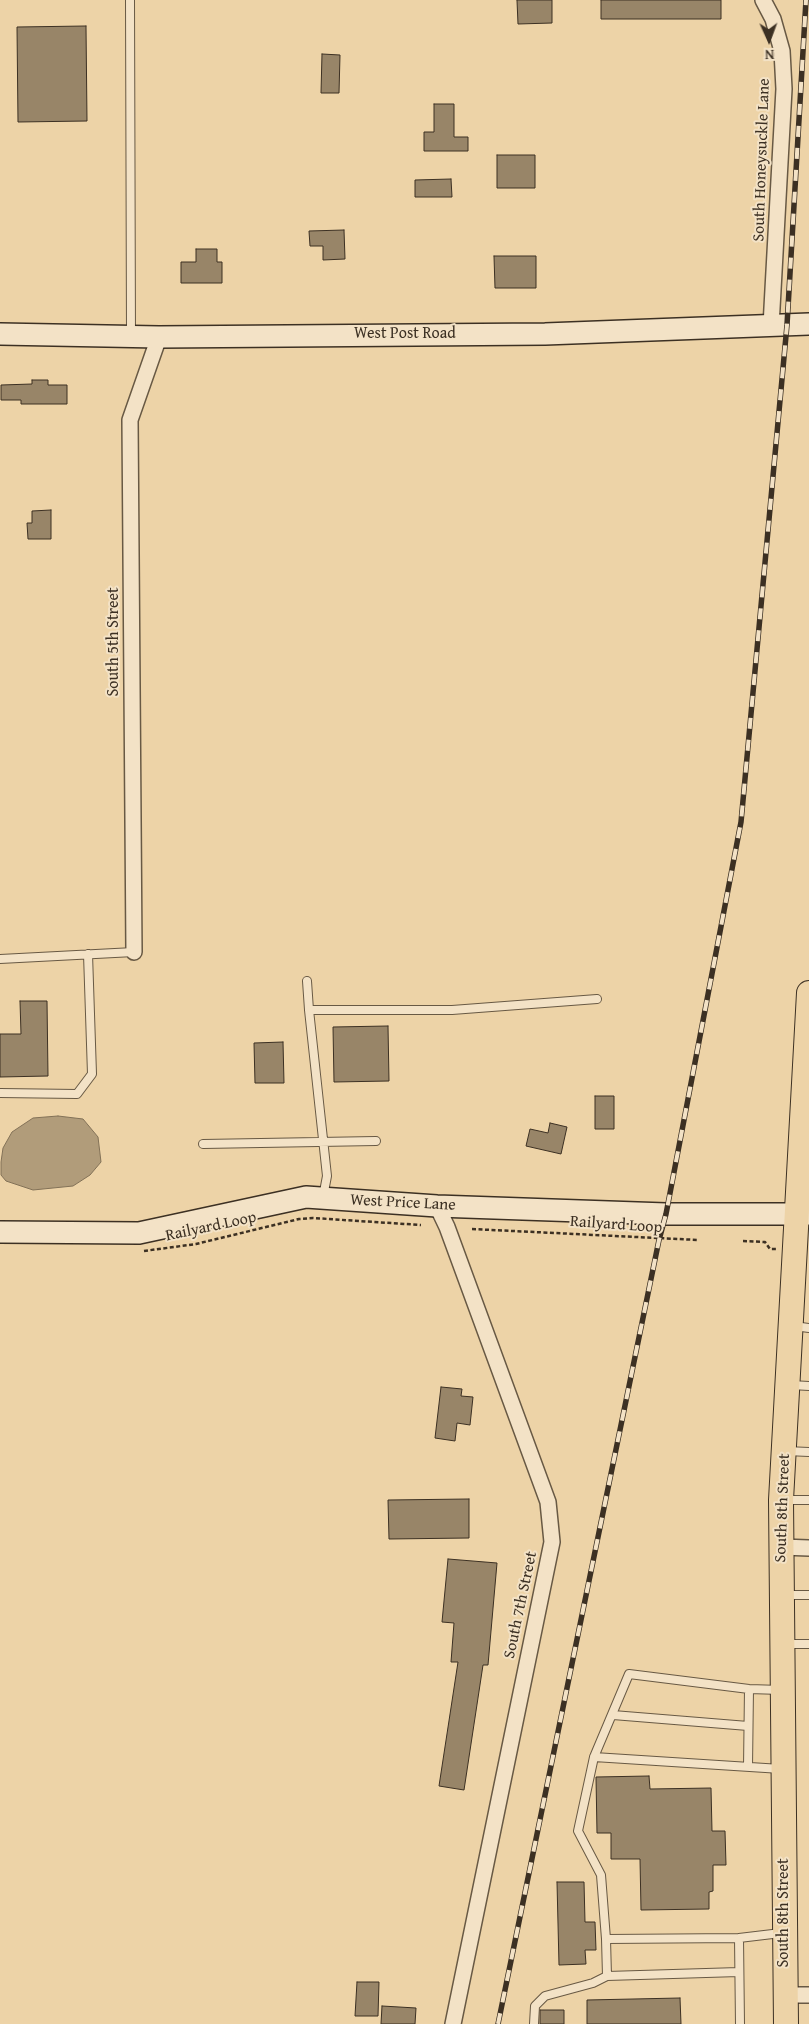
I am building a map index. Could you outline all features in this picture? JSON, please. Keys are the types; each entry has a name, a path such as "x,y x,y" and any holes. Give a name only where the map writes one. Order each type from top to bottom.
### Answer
{"main road":[{"name":"South 8th Street","path":"786,2024 781,1500 785,1451 798,1386 809,993"}],"street":[{"name":"South Honeysuckle Lane","path":"763,0 773,19 782,50 784,89 771,326"},
{"name":"West Post Road","path":"0,334 131,337 545,334 809,324"},
{"name":"South 5th Street","path":"134,952 130,420 159,337"},
{"name":"West Price Lane","path":"0,1232 139,1233 306,1197 437,1206 666,1214 803,1214"},
{"name":"South 7th Street","path":"437,1206 450,1236 548,1502 552,1542 453,2024"},
{"path":"782,1547 809,1548"},
{"path":"785,1995 809,1995"}],"lane":[{"path":"130,0 131,337"},
{"path":"0,959 134,952"},
{"path":"0,1093 77,1094 92,1074 88,954"},
{"path":"307,981 322,1142 327,1176 322,1199"},
{"path":"309,1010 452,1010 597,999"},
{"path":"203,1144 376,1141"},
{"path":"785,1451 809,1452"},
{"path":"781,1500 809,1500"},
{"path":"782,1594 809,1595"},
{"path":"782,1644 809,1644"},
{"path":"607,1976 601,1875 578,1831 594,1757 629,1674 749,1689 782,1690"},
{"path":"748,1767 749,1689"},
{"path":"613,1715 748,1726"},
{"path":"594,1757 783,1770"},
{"path":"606,1939 740,1938 784,1933"},
{"path":"740,1938 740,2024"},
{"path":"534,2024 535,2006 545,1996 594,1983 607,1976 739,1972"}],"path":[{"name":"Railyard Loop","path":"138,1252 196,1244 299,1219 313,1218 421,1225"},
{"name":"Railyard Loop","path":"472,1229 698,1240"},
{"path":"743,1241 765,1242 770,1249 776,1249"}],"shaded area":[{"path":"58,1116 83,1119 98,1137 101,1162 90,1175 73,1186 33,1190 6,1181 1,1175 1,1162 3,1148 12,1132 33,1118"}],"building":[{"path":"517,0 552,0 552,23 518,24"},
{"path":"601,0 721,0 721,19 601,19"},
{"path":"86,26 87,121 18,122 17,27"},
{"path":"322,54 340,55 339,93 321,93"},
{"path":"434,104 454,104 454,137 468,137 468,151 424,151 424,132 434,132"},
{"path":"497,155 535,155 535,188 497,188"},
{"path":"451,179 452,197 415,197 415,180"},
{"path":"344,230 345,259 323,260 323,246 310,246 309,231"},
{"path":"196,249 217,249 217,262 222,262 222,283 181,283 181,262 196,262"},
{"path":"494,256 536,256 536,288 495,288"},
{"path":"32,380 48,380 48,385 67,385 67,404 21,404 21,400 1,400 1,385 32,384"},
{"path":"51,510 51,539 28,539 27,523 32,523 32,511"},
{"path":"20,1001 47,1001 48,1076 0,1077 0,1034 21,1034"},
{"path":"388,1026 389,1081 334,1082 333,1027"},
{"path":"283,1042 284,1083 255,1083 254,1043"},
{"path":"595,1096 614,1096 614,1129 595,1129"},
{"path":"550,1123 567,1127 561,1154 526,1146 530,1129 548,1133"},
{"path":"441,1387 462,1389 461,1396 473,1397 470,1425 457,1423 455,1441 435,1438"},
{"path":"469,1499 469,1538 389,1539 388,1500"},
{"path":"448,1559 497,1563 488,1665 483,1665 464,1790 439,1786 458,1662 451,1662 454,1623 442,1622"},
{"path":"649,1776 650,1789 711,1788 712,1831 725,1831 726,1865 713,1865 713,1891 709,1892 709,1909 641,1910 640,1859 611,1859 611,1833 597,1833 596,1777"},
{"path":"557,1882 584,1882 585,1922 595,1922 596,1950 585,1950 586,1964 559,1965"},
{"path":"357,1982 379,1982 378,2016 355,2016"},
{"path":"680,1998 681,2024 587,2024 587,2000"},
{"path":"382,2006 416,2008 415,2024 381,2024"},
{"path":"540,2010 564,2010 564,2024 540,2024"}],"railway":[{"path":"498,2024 659,1240 666,1214 741,822 787,325 806,0"}]}
